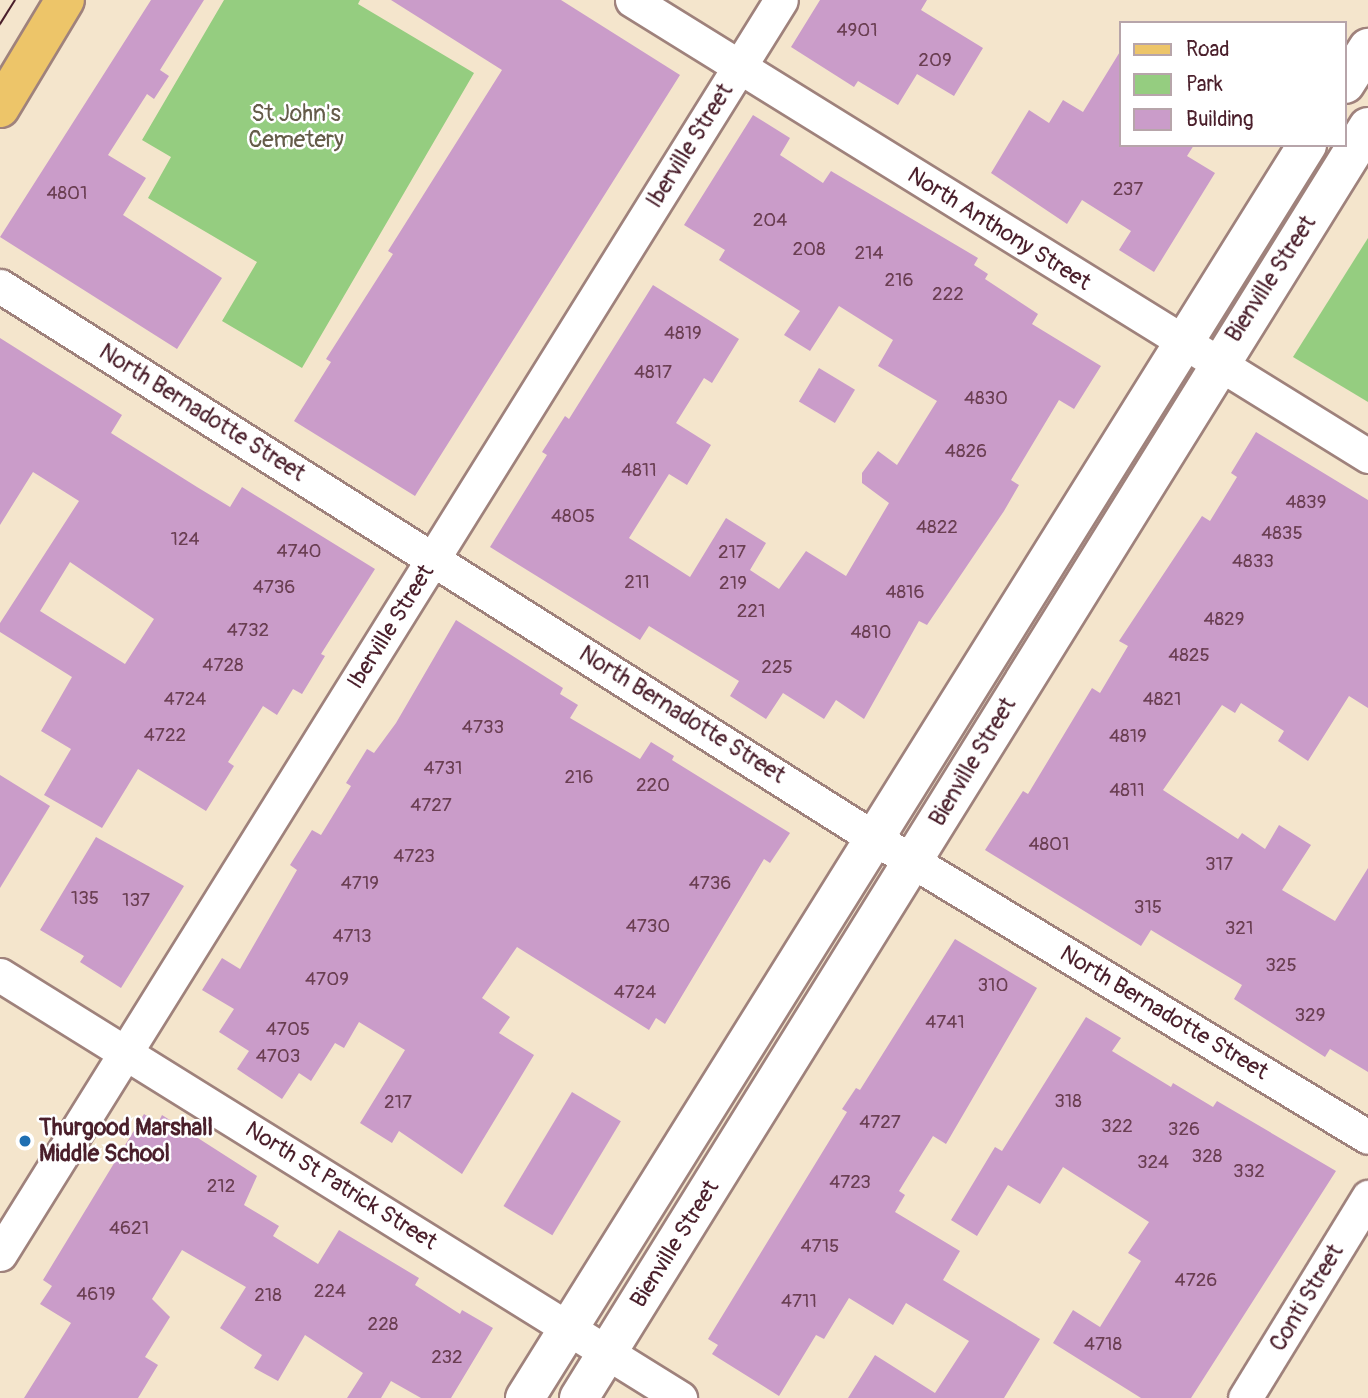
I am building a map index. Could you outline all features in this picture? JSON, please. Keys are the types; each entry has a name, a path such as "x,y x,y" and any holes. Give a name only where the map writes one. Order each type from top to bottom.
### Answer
{"main road":[{"path":"0,108 65,0"}],"street":[{"name":"North Anthony Street","path":"632,0 1368,456"},
{"name":"Iberville Street","path":"0,1254 781,0"},
{"path":"1347,81 1368,48"},
{"name":"Bienville Street","path":"579,1398 1217,364 1368,127"},
{"name":"Bienville Street","path":"525,1398 1306,147"},
{"name":"North Bernadotte Street","path":"0,286 912,862 1368,1137"},
{"name":"North St Patrick Street","path":"0,975 680,1398"},
{"name":"Conti Street","path":"1245,1398 1368,1197"}],"green space":[{"name":"St John's Cemetery","path":"224,0 360,0 358,4 474,73 302,368 222,321 257,262 148,198 171,157 142,140"},
{"path":"1368,238 1368,402 1293,357"}],"building":[{"path":"151,0 204,0 160,70 169,76 154,99 147,94 108,155 146,178 123,215 222,278 177,349 0,237"},
{"path":"391,0 561,0 680,75 415,496 294,421 331,362 326,359 393,254 388,251 502,70"},
{"path":"820,0 927,0 921,10 983,48 954,96 917,74 898,105 858,81 854,87 791,47"},
{"path":"1120,52 1120,147 1193,147 1187,156 1215,173 1154,272 1119,250 1131,231 1082,200 1067,224 991,173 1029,110 1049,123 1063,100 1083,112"},
{"path":"753,115 790,138 780,155 823,183 831,171 978,258 974,265 988,274 985,279 1038,314 1032,324 1101,366 1074,409 1059,400 1011,480 1019,485 1004,511 927,625 919,621 864,719 836,700 824,719 783,693 766,719 730,696 739,681 649,626 640,640 490,547 547,455 542,452 565,416 569,419 653,285 739,339 712,383 704,378 676,423 711,445 687,485 669,474 629,538 690,577 726,518 766,543 750,570 779,589 806,551 846,576 889,503 862,483 862,473 878,451 897,465 937,401 878,366 893,340 839,306 810,351 784,335 800,311 719,260 725,250 684,225"},
{"path":"0,338 122,415 111,433 197,487 230,507 242,487 375,569 321,654 325,656 302,694 293,689 277,715 263,706 228,762 234,766 206,811 138,769 102,828 44,795 71,749 41,731 72,677 0,632 0,623 79,501 33,472 0,525","holes":["70,562 154,619 125,664 40,611"]},
{"path":"819,368 855,390 835,423 799,401"},
{"path":"1256,432 1368,500 1368,708 1349,696 1308,761 1278,741 1284,731 1241,703 1235,713 1222,705 1163,790 1238,839 1242,833 1265,849 1279,825 1311,845 1282,890 1335,921 1368,868 1368,1072 1330,1049 1325,1057 1234,999 1242,985 1151,930 1141,946 985,850 1023,791 1028,794 1092,688 1100,693 1128,646 1119,641 1202,516 1210,521 1237,477 1231,473"},
{"path":"456,620 563,688 560,694 578,705 570,718 640,759 651,742 674,756 672,760 790,833 770,863 764,859 665,1024 656,1018 649,1030 517,947 482,998 510,1017 499,1033 534,1055 462,1174 399,1131 392,1143 360,1123 405,1050 359,1022 344,1048 335,1043 311,1081 299,1073 282,1099 237,1069 249,1051 219,1032 234,1009 202,990 222,958 240,969 297,870 290,865 312,830 321,835 351,786 346,783 367,749 374,753 396,723"},
{"path":"0,775 50,806 0,888"},
{"path":"96,837 184,886 121,988 80,962 84,956 40,930"},
{"path":"955,939 1037,988 946,1144 933,1136 899,1191 905,1195 895,1212 960,1251 943,1280 1040,1339 1004,1398 848,1398 875,1355 935,1393 969,1341 906,1303 893,1325 849,1298 824,1339 816,1335 779,1396 712,1354 718,1345 708,1339 847,1112 842,1109 856,1088 860,1090"},
{"path":"1086,1017 1121,1038 1112,1051 1171,1087 1173,1083 1213,1107 1217,1101 1336,1171 1191,1398 1141,1398 1053,1343 1073,1310 1100,1327 1141,1261 1128,1253 1149,1222 1063,1167 1040,1204 1008,1185 977,1236 951,1220 995,1147 1002,1151"},
{"path":"572,1092 621,1121 552,1235 503,1206"},
{"path":"144,1114 158,1123 162,1115 257,1176 244,1205 279,1226 273,1236 318,1264 339,1230 419,1278 415,1285 460,1314 462,1310 493,1328 451,1398 421,1398 391,1381 381,1398 347,1398 363,1373 305,1335 278,1381 254,1368 262,1355 220,1328 246,1287 182,1250 152,1299 170,1317 145,1357 158,1365 138,1398 24,1398 71,1323 40,1304 52,1286 43,1280"}],"tram line":[{"path":"0,24 15,0"}],"place":[{"name":"Thurgood Marshall Middle School","path":"25,1141"}]}
